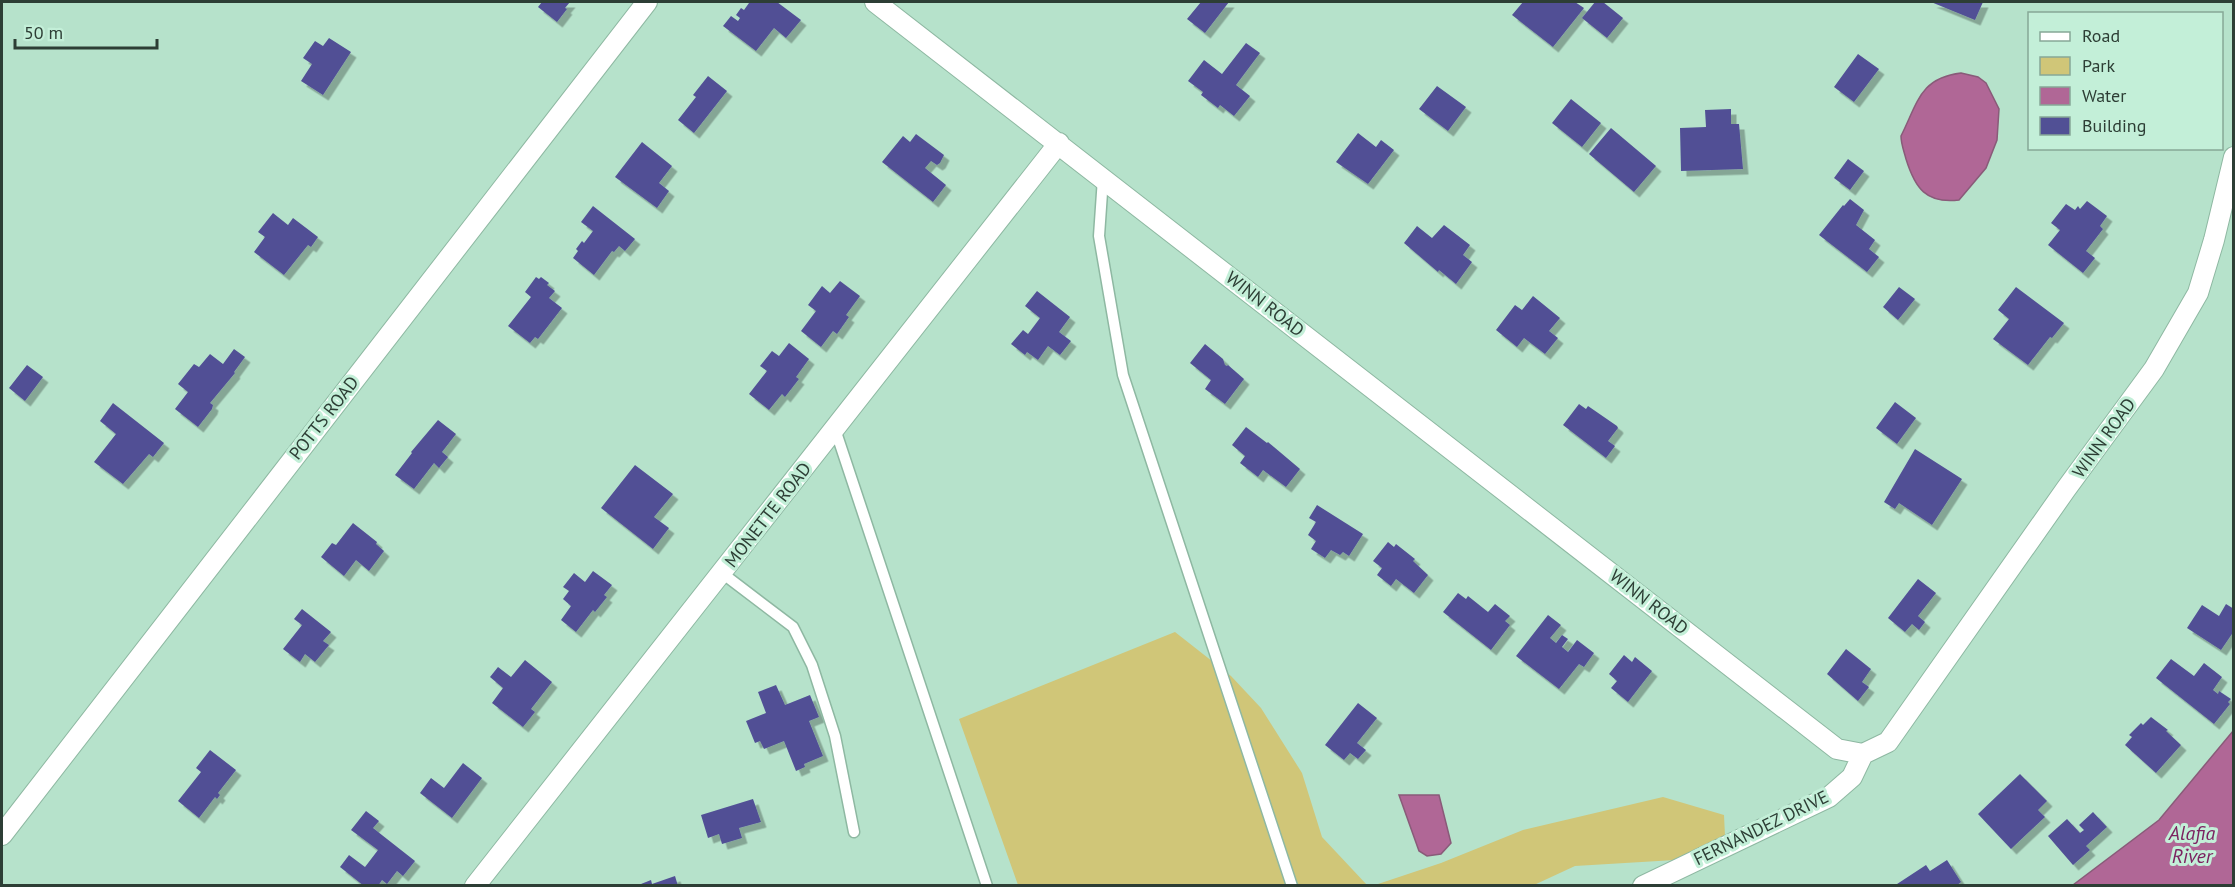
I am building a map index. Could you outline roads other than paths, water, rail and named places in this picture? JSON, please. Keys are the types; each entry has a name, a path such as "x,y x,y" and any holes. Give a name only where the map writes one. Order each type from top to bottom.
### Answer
{"street":[{"name":"POTTS ROAD","path":"2,835 647,2"},
{"name":"WINN ROAD","path":"875,2 1837,749 1863,754 1888,742 2066,489 2154,369 2198,293 2214,240 2234,157"},
{"name":"MONETTE ROAD","path":"475,885 1059,143"},
{"name":"FERNANDEZ DRIVE","path":"1643,885 1829,797 1852,777 1863,754"}],"lane":[{"path":"1103,177 1099,236 1123,375 1292,885"},
{"path":"835,429 987,885"},
{"path":"722,573 793,627 812,665 835,736 854,832"}],"water":[{"path":"1961,73 1978,77 1986,83 1999,109 1997,140 1986,168 1959,200 1948,201 1930,196 1918,186 1906,159 1901,136 1917,102 1928,86 1947,76"},
{"name":"Alafia River","path":"2233,731 2233,885 2073,885 2159,820"},
{"path":"1399,795 1439,795 1451,843 1441,854 1427,856 1419,851"}]}
